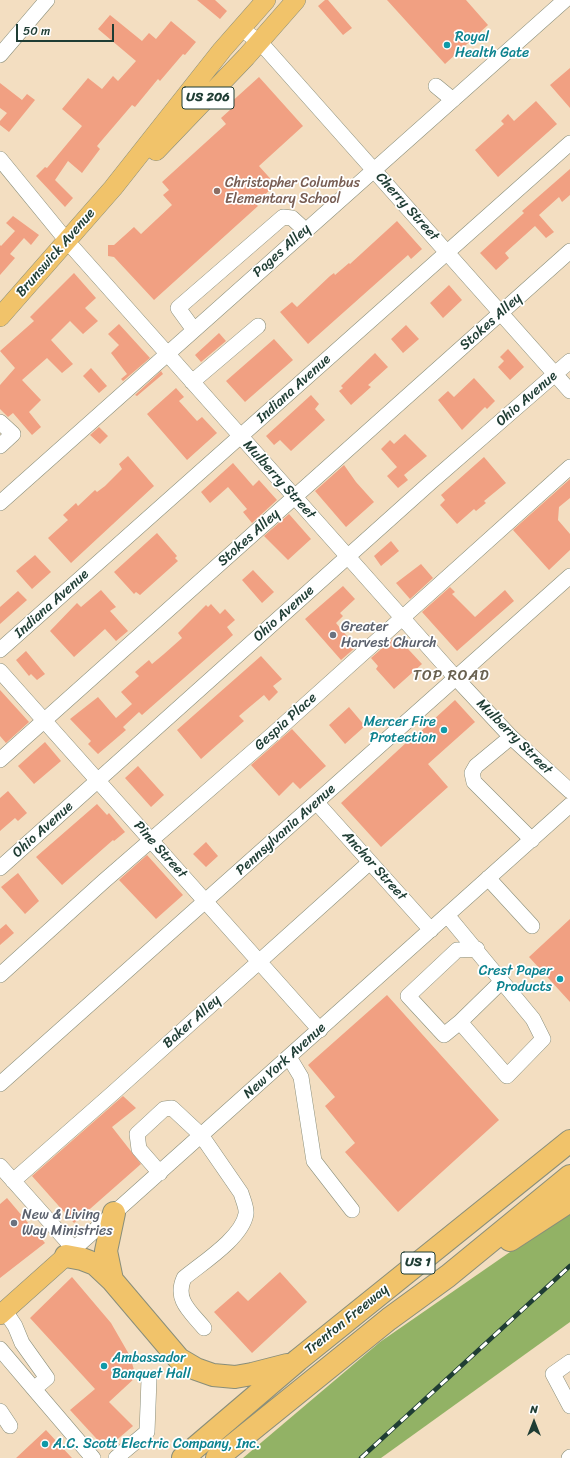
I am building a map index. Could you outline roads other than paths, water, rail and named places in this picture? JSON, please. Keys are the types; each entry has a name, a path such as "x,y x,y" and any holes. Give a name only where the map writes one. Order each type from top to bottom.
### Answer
{"highway":[{"name":"Trenton Freeway","path":"183,1458 298,1360 570,1141"},
{"name":"Trenton Freeway","path":"217,1458 389,1319 448,1276 570,1176"},
{"path":"389,1319 570,1202"},
{"path":"112,1280 106,1251 114,1214"},
{"path":"70,1252 95,1264 112,1280 179,1359 196,1369 214,1375 235,1377 282,1367 298,1360"}],"main road":[{"name":"Brunswick Avenue","path":"0,318 112,188 240,29 266,0"},
{"name":"Brunswick Avenue","path":"112,188 141,165 260,42 296,0"},
{"name":"New York Avenue","path":"2,1313 70,1252"}],"street":[{"path":"0,55 47,0"},
{"name":"Pages Alley","path":"0,503 565,0"},
{"name":"Cherry Street","path":"240,29 260,42 570,390"},
{"path":"436,86 452,100"},
{"name":"Indiana Avenue","path":"0,650 570,143"},
{"name":"Mulberry Street","path":"0,159 67,241 455,677 511,737 570,791"},
{"path":"194,330 178,308 283,217 292,218 305,230"},
{"name":"Stokes Alley","path":"0,760 570,251"},
{"path":"192,382 258,326"},
{"name":"Ohio Avenue","path":"0,868 570,360"},
{"path":"0,422 13,434 0,446"},
{"name":"Gespia Place","path":"0,975 151,840 272,735 570,467"},
{"name":"Pennsylvania Avenue","path":"0,1084 570,576"},
{"name":"Pine Street","path":"0,671 320,1030"},
{"path":"511,737 476,766 472,773 474,782 532,840"},
{"name":"Anchor Street","path":"317,803 431,930"},
{"name":"New York Avenue","path":"70,1252 570,805"},
{"name":"Baker Alley","path":"4,1173 107,1099 370,862"},
{"path":"488,878 532,926"},
{"path":"447,915 477,949 533,1019 543,1039 507,1076 460,1022"},
{"path":"477,949 457,950 408,996 444,1035 460,1022 502,981"},
{"path":"289,1057 301,1077 314,1161 352,1210"},
{"path":"160,1173 139,1149 137,1134 164,1109 172,1108 201,1135 241,1193 246,1214 241,1226 231,1240 184,1278 181,1286 180,1295 184,1303 204,1328"},
{"path":"4,1173 70,1252"},
{"path":"2,1313 15,1326 22,1343 47,1378 34,1388"},
{"path":"0,1350 93,1458"},
{"path":"570,1362 553,1374 570,1406"},
{"path":"116,1458 147,1432 149,1379"},
{"path":"0,1411 10,1426"}],"railway":[{"path":"361,1458 570,1266"}],"place":[{"name":"Royal Health Gate","path":"447,45"},
{"name":"Christopher Columbus Elementary School","path":"217,191"},
{"name":"Greater Harvest Church","path":"333,635"},
{"name":"Mercer Fire Protection","path":"444,730"},
{"name":"Crest Paper Products","path":"560,979"},
{"name":"New & Living Way Ministries","path":"14,1223"},
{"name":"Ambassador Banquet Hall","path":"104,1366"},
{"name":"A.C. Scott Electric Company, Inc.","path":"45,1444"}],"district":[{"name":"TOP ROAD","path":"451,676"}]}
